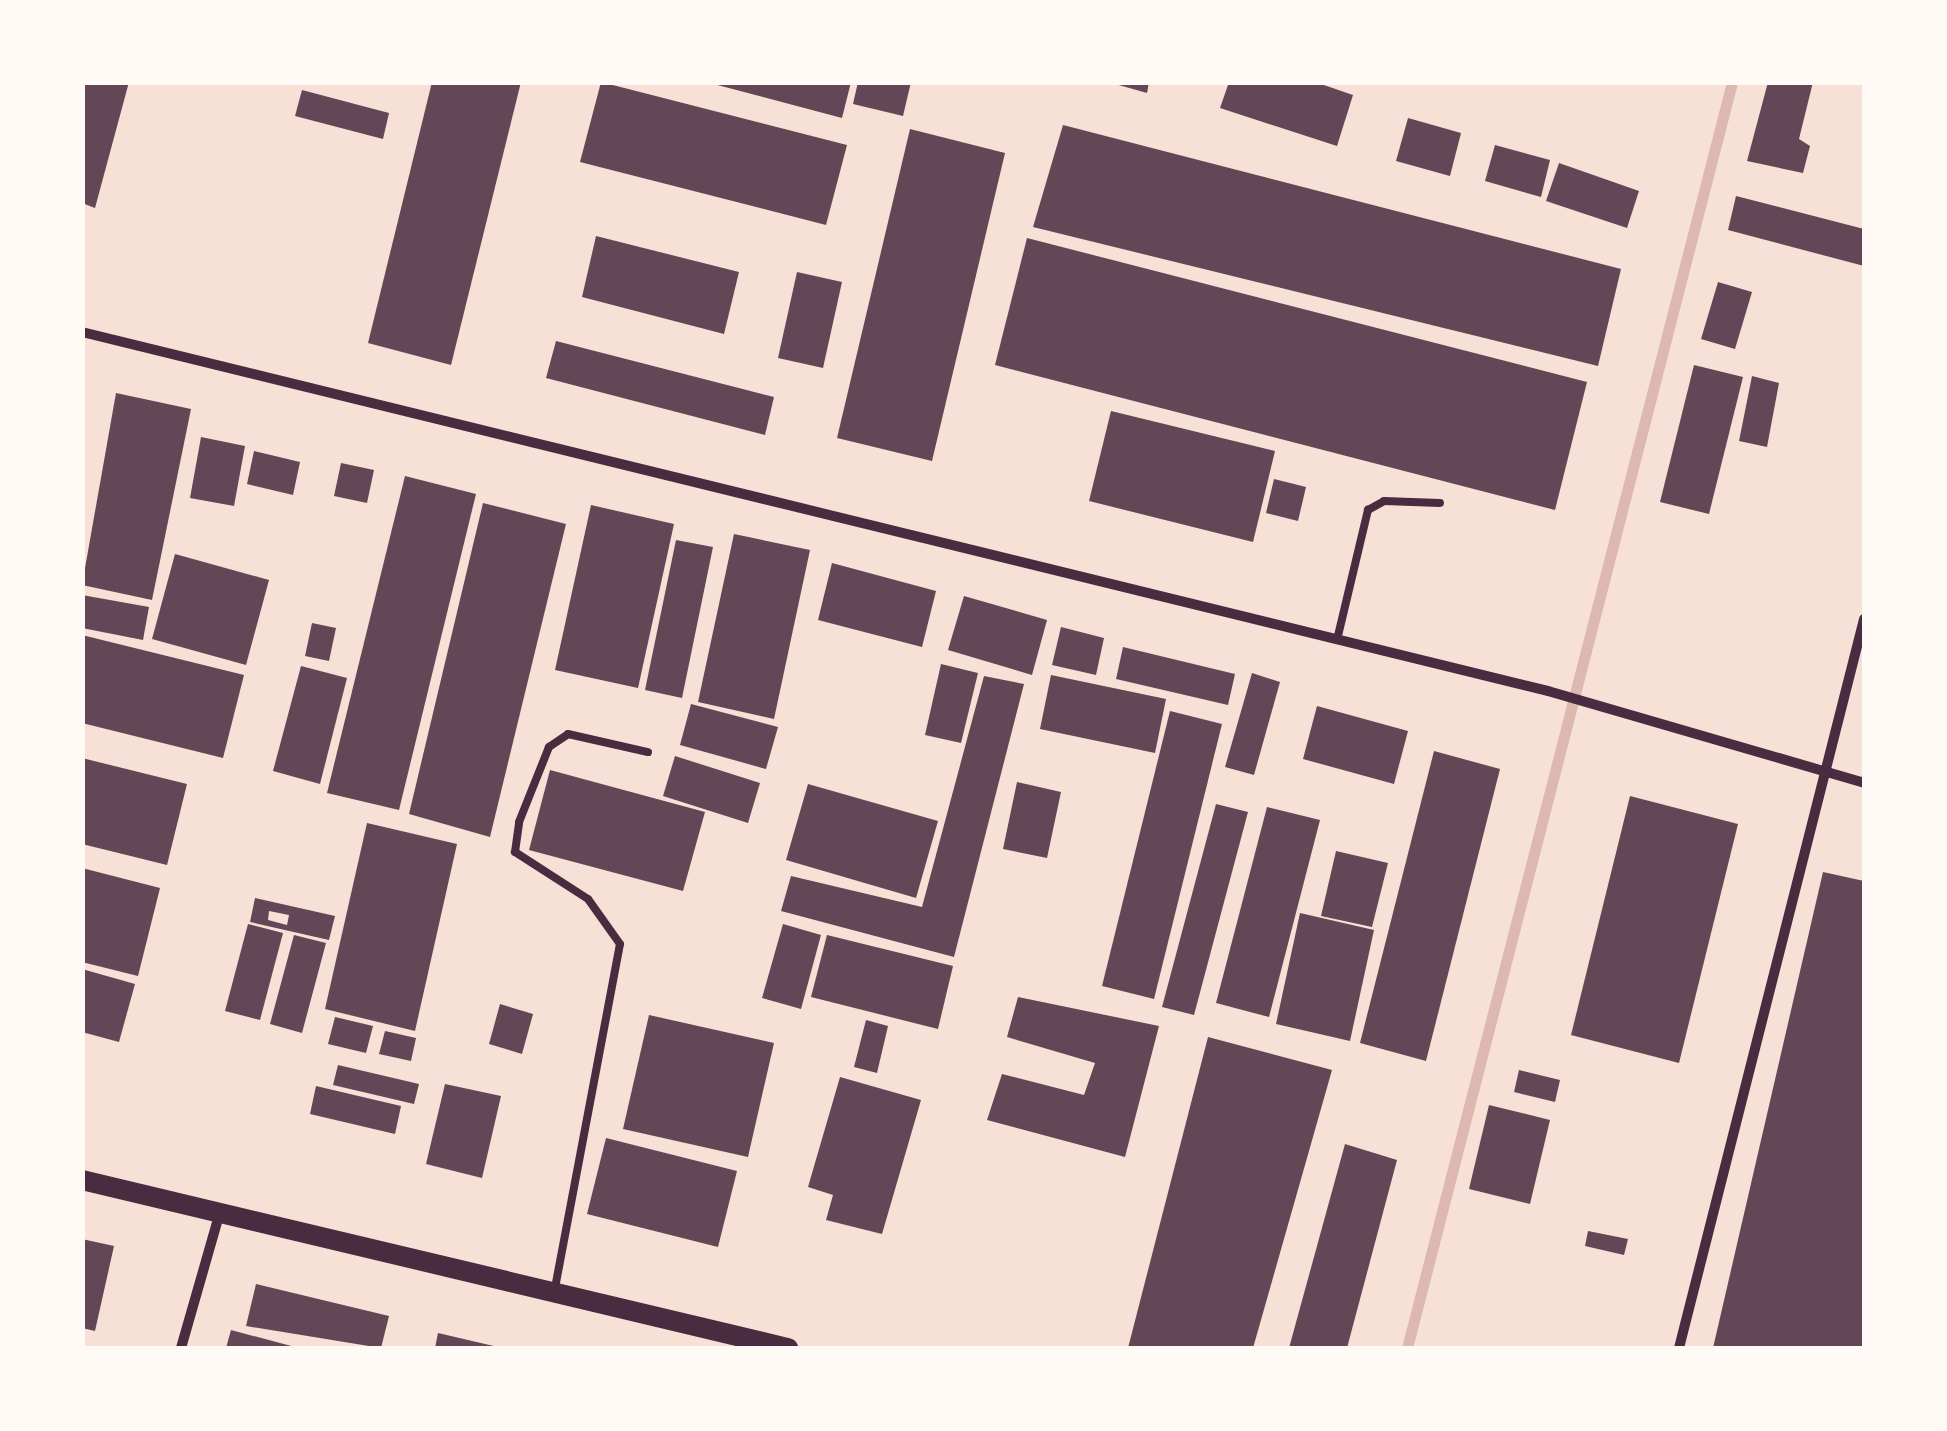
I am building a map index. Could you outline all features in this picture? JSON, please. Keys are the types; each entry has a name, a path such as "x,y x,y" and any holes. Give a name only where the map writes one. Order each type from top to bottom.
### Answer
{"main road":[{"path":"82,1180 788,1348"}],"street":[{"path":"82,332 1548,691 1864,783"},
{"path":"1679,1348 1864,619"},
{"path":"181,1348 220,1212"}],"lane":[{"path":"1337,640 1368,510 1384,501 1440,503"},
{"path":"555,1290 620,944 588,899 515,852 519,822 549,746 568,734 648,752"}],"building":[{"path":"82,82 129,82 95,208 82,203"},
{"path":"432,82 521,82 451,365 368,343"},
{"path":"601,82 847,145 826,225 580,162"},
{"path":"706,82 851,82 842,118"},
{"path":"858,82 911,82 903,116 853,104"},
{"path":"1108,82 1149,82 1147,93"},
{"path":"1229,82 1315,82 1353,95 1337,146 1220,108"},
{"path":"1768,82 1813,82 1799,139 1810,146 1803,173 1747,161"},
{"path":"302,90 389,113 383,139 295,116"},
{"path":"1408,118 1461,133 1450,176 1396,161"},
{"path":"1063,125 1621,269 1598,366 1033,227"},
{"path":"910,129 1005,153 932,461 837,438"},
{"path":"1495,145 1550,160 1541,197 1485,181"},
{"path":"1559,163 1639,191 1627,228 1546,201"},
{"path":"1736,196 1864,229 1864,266 1728,230"},
{"path":"596,236 739,272 724,334 582,297"},
{"path":"1027,238 1587,382 1555,510 995,365"},
{"path":"797,272 842,282 823,368 778,358"},
{"path":"1718,282 1752,292 1735,349 1701,339"},
{"path":"556,341 774,397 765,435 546,378"},
{"path":"1694,365 1743,377 1709,514 1660,502"},
{"path":"1752,376 1779,383 1767,447 1739,441"},
{"path":"116,393 191,409 152,600 82,585"},
{"path":"1111,411 1275,451 1253,542 1089,501"},
{"path":"201,437 245,446 234,506 190,498"},
{"path":"254,451 300,462 293,495 247,484"},
{"path":"341,463 374,470 367,503 334,496"},
{"path":"405,476 476,494 399,810 327,793"},
{"path":"1274,479 1306,487 1298,521 1266,513"},
{"path":"483,503 566,524 490,837 409,814"},
{"path":"591,505 674,524 638,688 555,670"},
{"path":"734,534 810,550 774,719 698,702"},
{"path":"676,540 713,547 682,698 645,690"},
{"path":"175,554 269,580 246,665 152,639"},
{"path":"832,563 936,591 922,647 818,620"},
{"path":"82,595 149,607 143,640 82,628"},
{"path":"964,596 1047,620 1032,675 948,650"},
{"path":"312,623 336,628 329,661 305,656"},
{"path":"1061,627 1104,638 1096,675 1052,665"},
{"path":"82,635 244,675 223,758 82,723"},
{"path":"1123,647 1235,674 1228,705 1116,679"},
{"path":"941,664 978,673 961,743 925,735"},
{"path":"301,666 347,678 320,784 273,771"},
{"path":"1252,673 1280,682 1254,775 1225,767"},
{"path":"1051,675 1166,699 1155,753 1040,729"},
{"path":"984,676 1024,684 954,957 781,911 791,876 922,907"},
{"path":"691,704 778,727 766,769 680,745"},
{"path":"1317,706 1408,731 1394,784 1303,759"},
{"path":"1170,711 1222,724 1154,999 1102,986"},
{"path":"1434,751 1500,769 1426,1061 1360,1043"},
{"path":"675,756 760,783 748,823 663,796"},
{"path":"82,758 187,784 167,865 82,844"},
{"path":"550,770 705,812 683,891 529,850"},
{"path":"1017,782 1061,792 1047,858 1003,849"},
{"path":"808,784 938,821 916,898 786,860"},
{"path":"1630,796 1738,824 1679,1063 1571,1035"},
{"path":"1216,804 1248,812 1194,1015 1162,1007"},
{"path":"1267,807 1320,820 1269,1017 1216,1003"},
{"path":"367,823 457,844 415,1031 325,1009"},
{"path":"1336,851 1388,863 1372,927 1321,916"},
{"path":"82,868 160,888 138,976 82,962"},
{"path":"1823,872 1864,881 1864,1348 1713,1348"},
{"path":"255,898 335,916 329,940 250,922","holes":["269,911 289,915 287,925 268,920"]},
{"path":"1300,913 1374,930 1350,1041 1276,1024"},
{"path":"248,924 283,933 260,1020 225,1011"},
{"path":"783,924 821,935 801,1009 762,998"},
{"path":"294,935 326,943 302,1033 270,1024"},
{"path":"827,935 953,966 938,1029 811,997"},
{"path":"82,969 135,984 119,1042 82,1032"},
{"path":"1018,997 1159,1026 1125,1157 987,1120 1002,1074 1084,1095 1095,1063 1007,1037"},
{"path":"500,1004 533,1014 522,1054 489,1044"},
{"path":"649,1015 774,1043 748,1157 623,1129"},
{"path":"335,1017 373,1026 366,1053 328,1044"},
{"path":"866,1020 888,1026 877,1073 854,1067"},
{"path":"385,1031 416,1038 411,1061 379,1054"},
{"path":"1208,1037 1332,1070 1253,1348 1128,1348"},
{"path":"338,1065 419,1084 414,1104 333,1085"},
{"path":"1519,1070 1560,1080 1555,1102 1514,1092"},
{"path":"840,1077 921,1100 882,1234 826,1220 833,1195 808,1187"},
{"path":"445,1084 501,1096 482,1178 426,1164"},
{"path":"316,1086 401,1106 395,1134 310,1114"},
{"path":"1489,1105 1550,1120 1530,1204 1469,1189"},
{"path":"606,1138 737,1171 718,1247 587,1214"},
{"path":"1345,1144 1397,1160 1347,1348 1289,1348"},
{"path":"1588,1231 1628,1239 1624,1255 1585,1246"},
{"path":"82,1239 114,1246 95,1331 82,1328"},
{"path":"256,1284 389,1316 381,1348 246,1326"},
{"path":"231,1330 295,1347 226,1348"},
{"path":"438,1333 498,1347 435,1348"}],"waterway":[{"path":"1407,1348 1732,82"}]}
